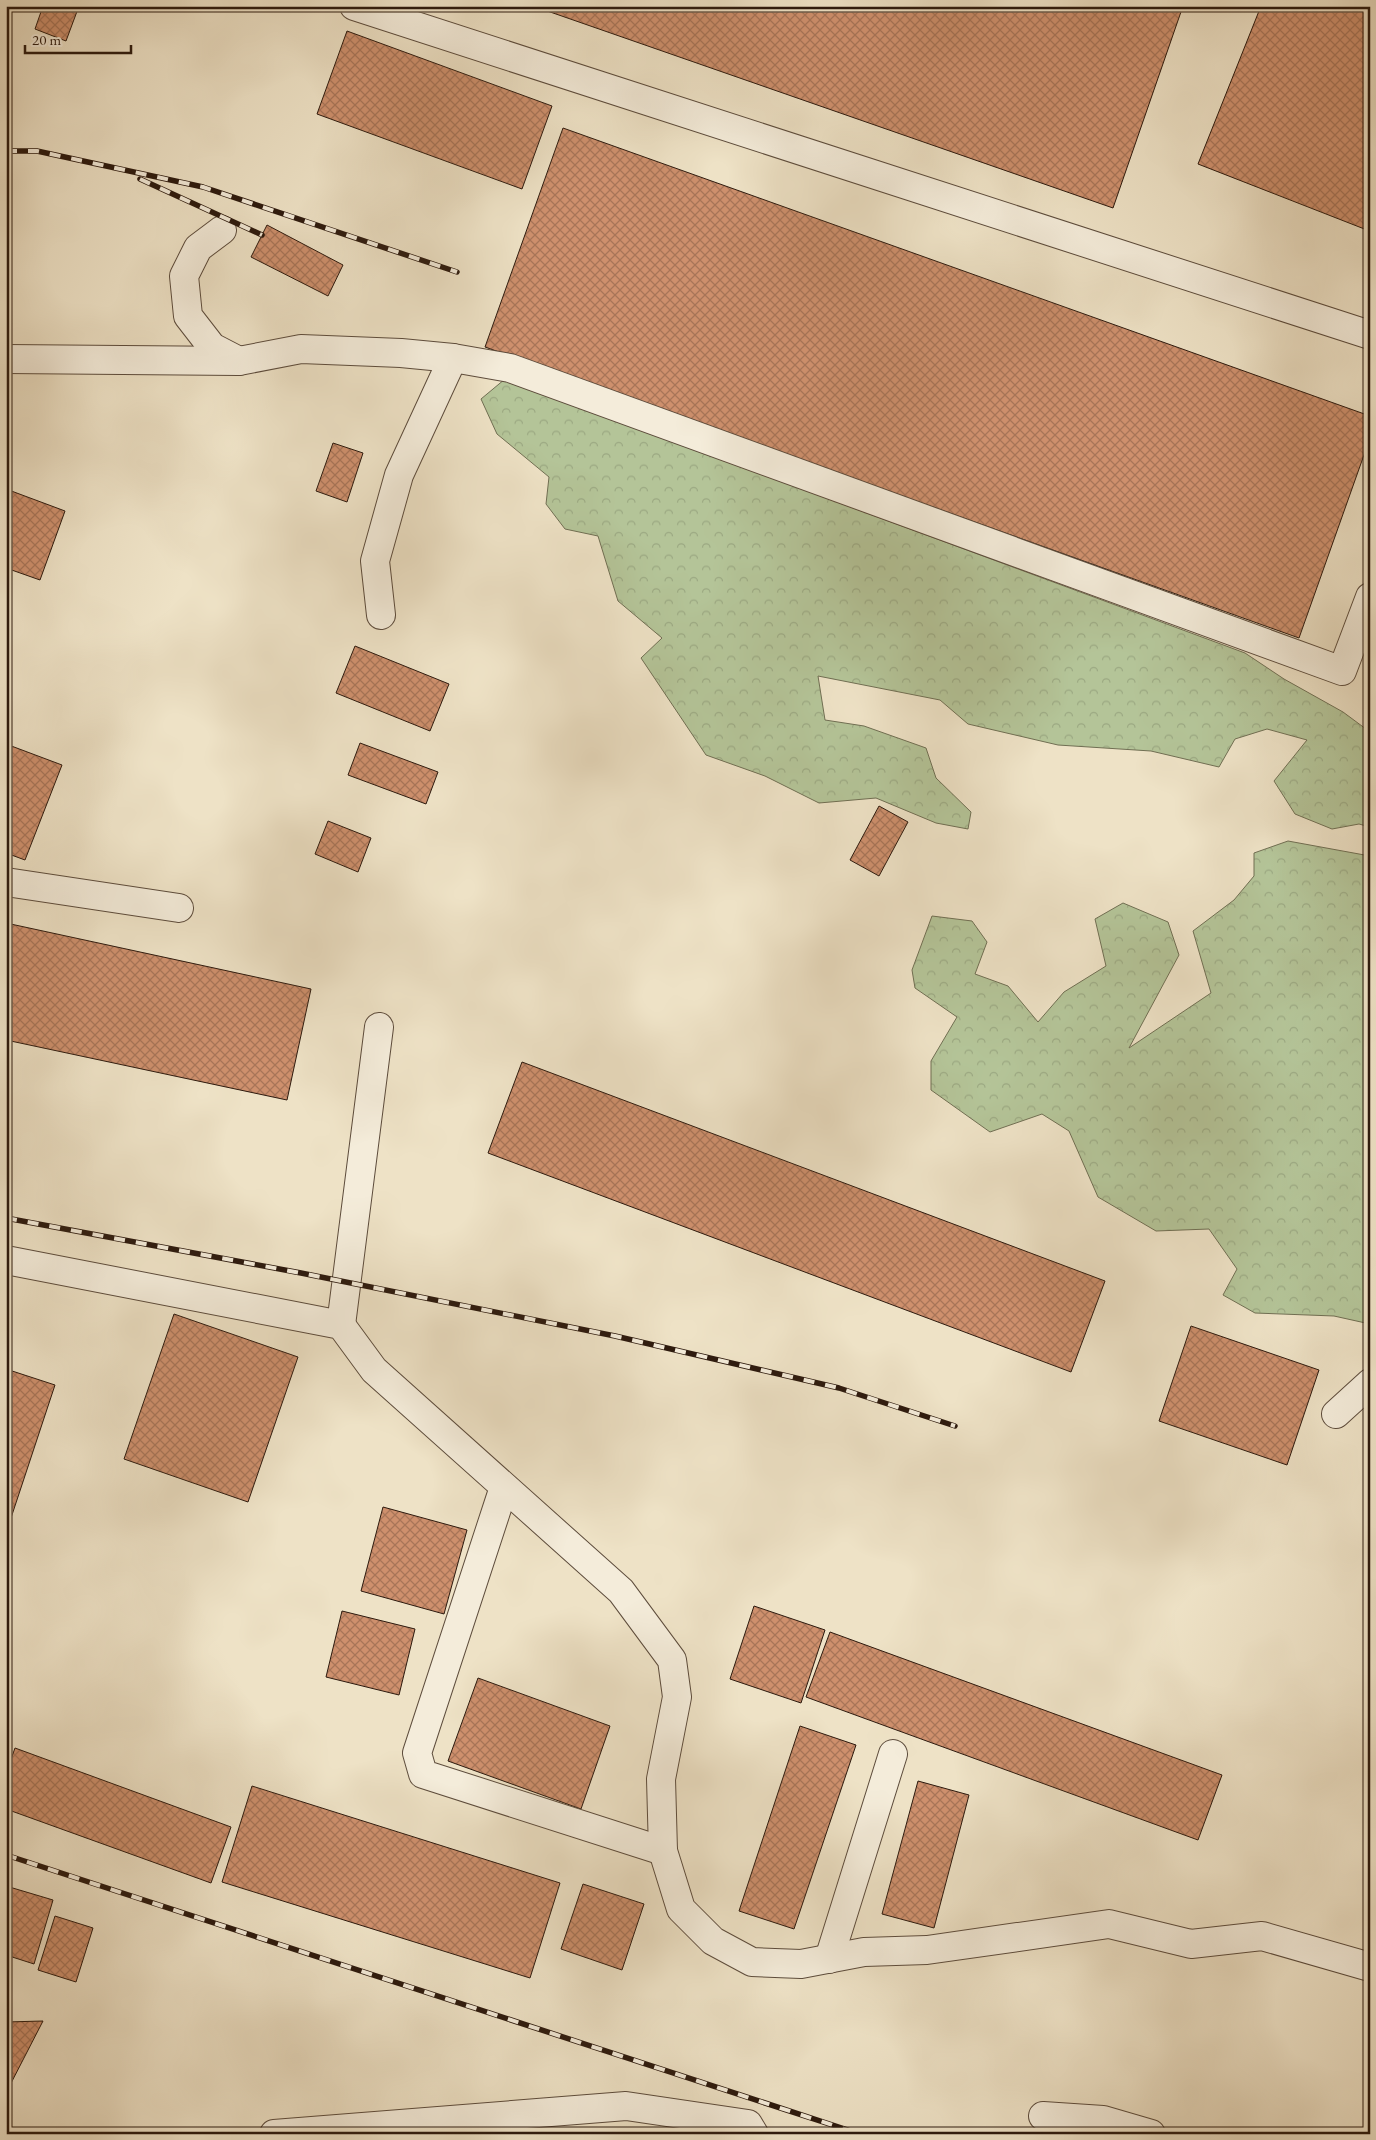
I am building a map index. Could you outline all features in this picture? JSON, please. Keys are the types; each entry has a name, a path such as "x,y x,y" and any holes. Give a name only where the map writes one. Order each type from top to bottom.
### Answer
{"lane":[{"path":"354,6 1370,335"},
{"path":"222,230 198,248 184,276 188,316 212,347 239,362"},
{"path":"6,359 239,362 301,349 401,353 453,358 510,368 1342,671 1370,597"},
{"path":"381,615 375,561 399,475 453,358"},
{"path":"6,882 179,908"},
{"path":"341,1325 379,1027"},
{"path":"6,1260 341,1325 374,1370 621,1591 672,1660 677,1697 661,1779 663,1851 681,1908 713,1941 752,1962 801,1964 864,1952 927,1950 1109,1924 1191,1944 1262,1936 1370,1967"},
{"path":"1336,1414 1370,1383"},
{"path":"504,1487 417,1753 423,1774 663,1851"},
{"path":"829,1959 893,1754"},
{"path":"274,2134 626,2106 748,2124 754,2134"},
{"path":"1043,2116 1103,2120 1151,2134"}],"green space":[{"path":"505,379 1245,653 1284,679 1343,712 1370,732 1370,827 1359,824 1332,829 1295,814 1274,781 1307,740 1267,729 1235,739 1219,767 1151,751 1058,745 968,724 940,700 818,676 825,720 864,726 926,748 936,778 971,812 968,829 936,823 876,798 819,803 765,776 706,755 641,658 662,638 618,601 598,536 565,529 546,504 549,477 497,434 481,399"},
{"path":"1288,841 1370,856 1370,1324 1334,1316 1255,1313 1223,1295 1237,1269 1209,1229 1156,1231 1098,1197 1069,1131 1042,1114 990,1132 931,1090 931,1061 957,1017 915,988 912,970 932,916 972,921 987,942 975,974 1008,986 1038,1022 1064,992 1106,966 1095,919 1123,903 1168,922 1179,955 1129,1048 1211,993 1193,931 1234,900 1254,876 1254,853"}],"building":[{"path":"43,6 79,6 66,41 35,29"},
{"path":"533,6 1183,6 1113,208"},
{"path":"1261,6 1362,6 1370,9 1370,223 1367,230 1198,164"},
{"path":"347,31 552,106 522,189 317,114"},
{"path":"563,128 1370,416 1370,438 1299,638 485,347"},
{"path":"267,225 343,265 328,296 251,257"},
{"path":"333,443 363,453 347,502 316,491"},
{"path":"6,489 65,511 40,580 6,568"},
{"path":"355,646 449,684 430,731 336,693"},
{"path":"360,743 438,772 426,804 348,775"},
{"path":"6,744 62,765 25,860 6,853"},
{"path":"879,806 908,822 879,876 850,860"},
{"path":"328,821 371,838 358,872 315,854"},
{"path":"6,923 311,989 287,1100 6,1040"},
{"path":"522,1062 1105,1281 1071,1372 488,1153"},
{"path":"174,1314 298,1357 248,1502 124,1459"},
{"path":"1191,1326 1319,1370 1287,1465 1159,1421"},
{"path":"6,1369 55,1385 6,1533"},
{"path":"383,1507 467,1530 444,1614 361,1591"},
{"path":"754,1606 825,1630 801,1703 730,1679"},
{"path":"342,1611 415,1629 399,1695 326,1677"},
{"path":"830,1632 1222,1775 1198,1840 806,1697"},
{"path":"478,1678 610,1726 581,1809 448,1761"},
{"path":"800,1726 856,1745 794,1929 739,1911"},
{"path":"15,1748 231,1827 211,1883 6,1809 6,1773"},
{"path":"918,1781 969,1795 934,1928 882,1914"},
{"path":"252,1786 560,1883 530,1978 222,1882"},
{"path":"583,1884 644,1904 622,1970 561,1949"},
{"path":"6,1886 53,1900 34,1964 6,1955"},
{"path":"55,1916 93,1928 76,1982 38,1970"},
{"path":"43,2021 8,2089 6,2089 6,2022"}],"railway":[{"path":"6,151 37,151 203,187 457,272"},
{"path":"140,179 262,235"},
{"path":"6,1218 301,1273 615,1336 839,1388 955,1426"},
{"path":"6,1855 860,2134"}]}
